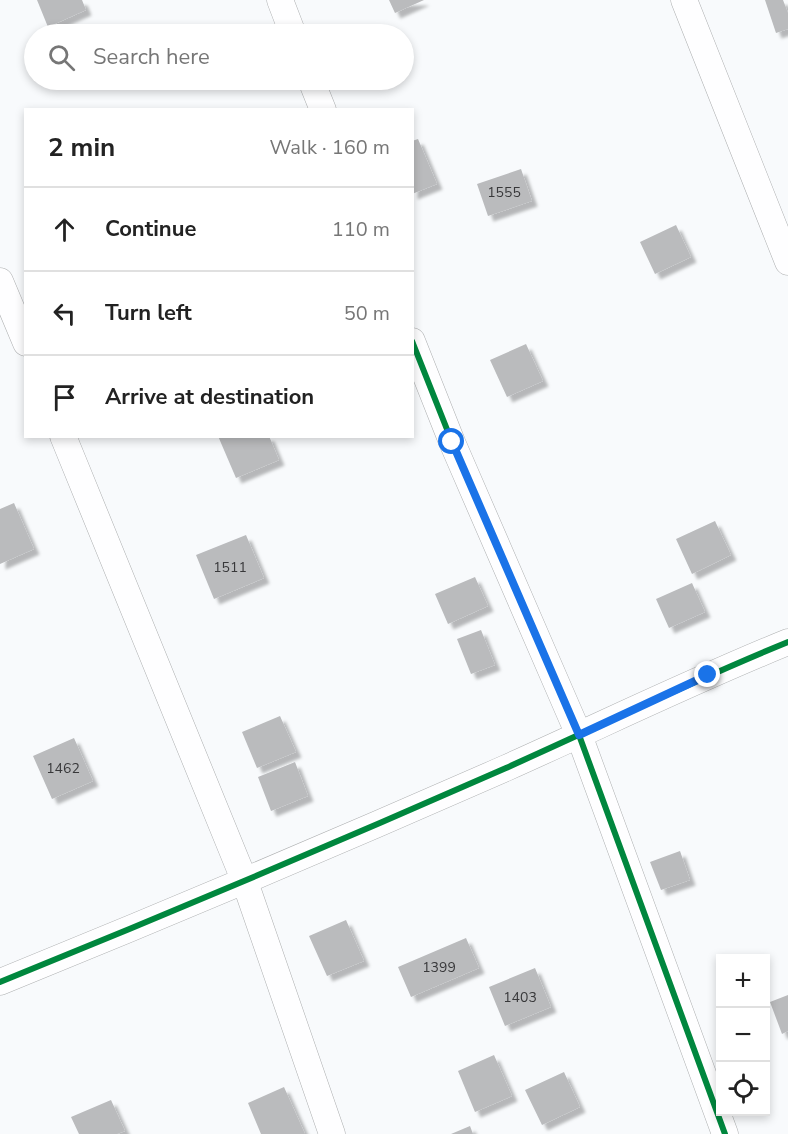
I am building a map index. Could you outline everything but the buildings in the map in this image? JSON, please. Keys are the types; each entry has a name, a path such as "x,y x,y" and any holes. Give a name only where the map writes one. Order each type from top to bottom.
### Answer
{"street":[{"path":"280,0 289,24"},
{"path":"684,0 786,253"},
{"path":"315,90 321,108"},
{"path":"0,281 24,338"},
{"path":"414,346 452,442 579,735 725,1134"},
{"path":"64,438 245,882 332,1134"},
{"path":"0,982 245,882 579,735 708,675 788,642"}],"cycle path":[{"path":"414,346 452,442 579,735 725,1134"},
{"path":"0,982 380,823 788,642"}],"route":[{"path":"452,442 579,735 708,675"}]}
